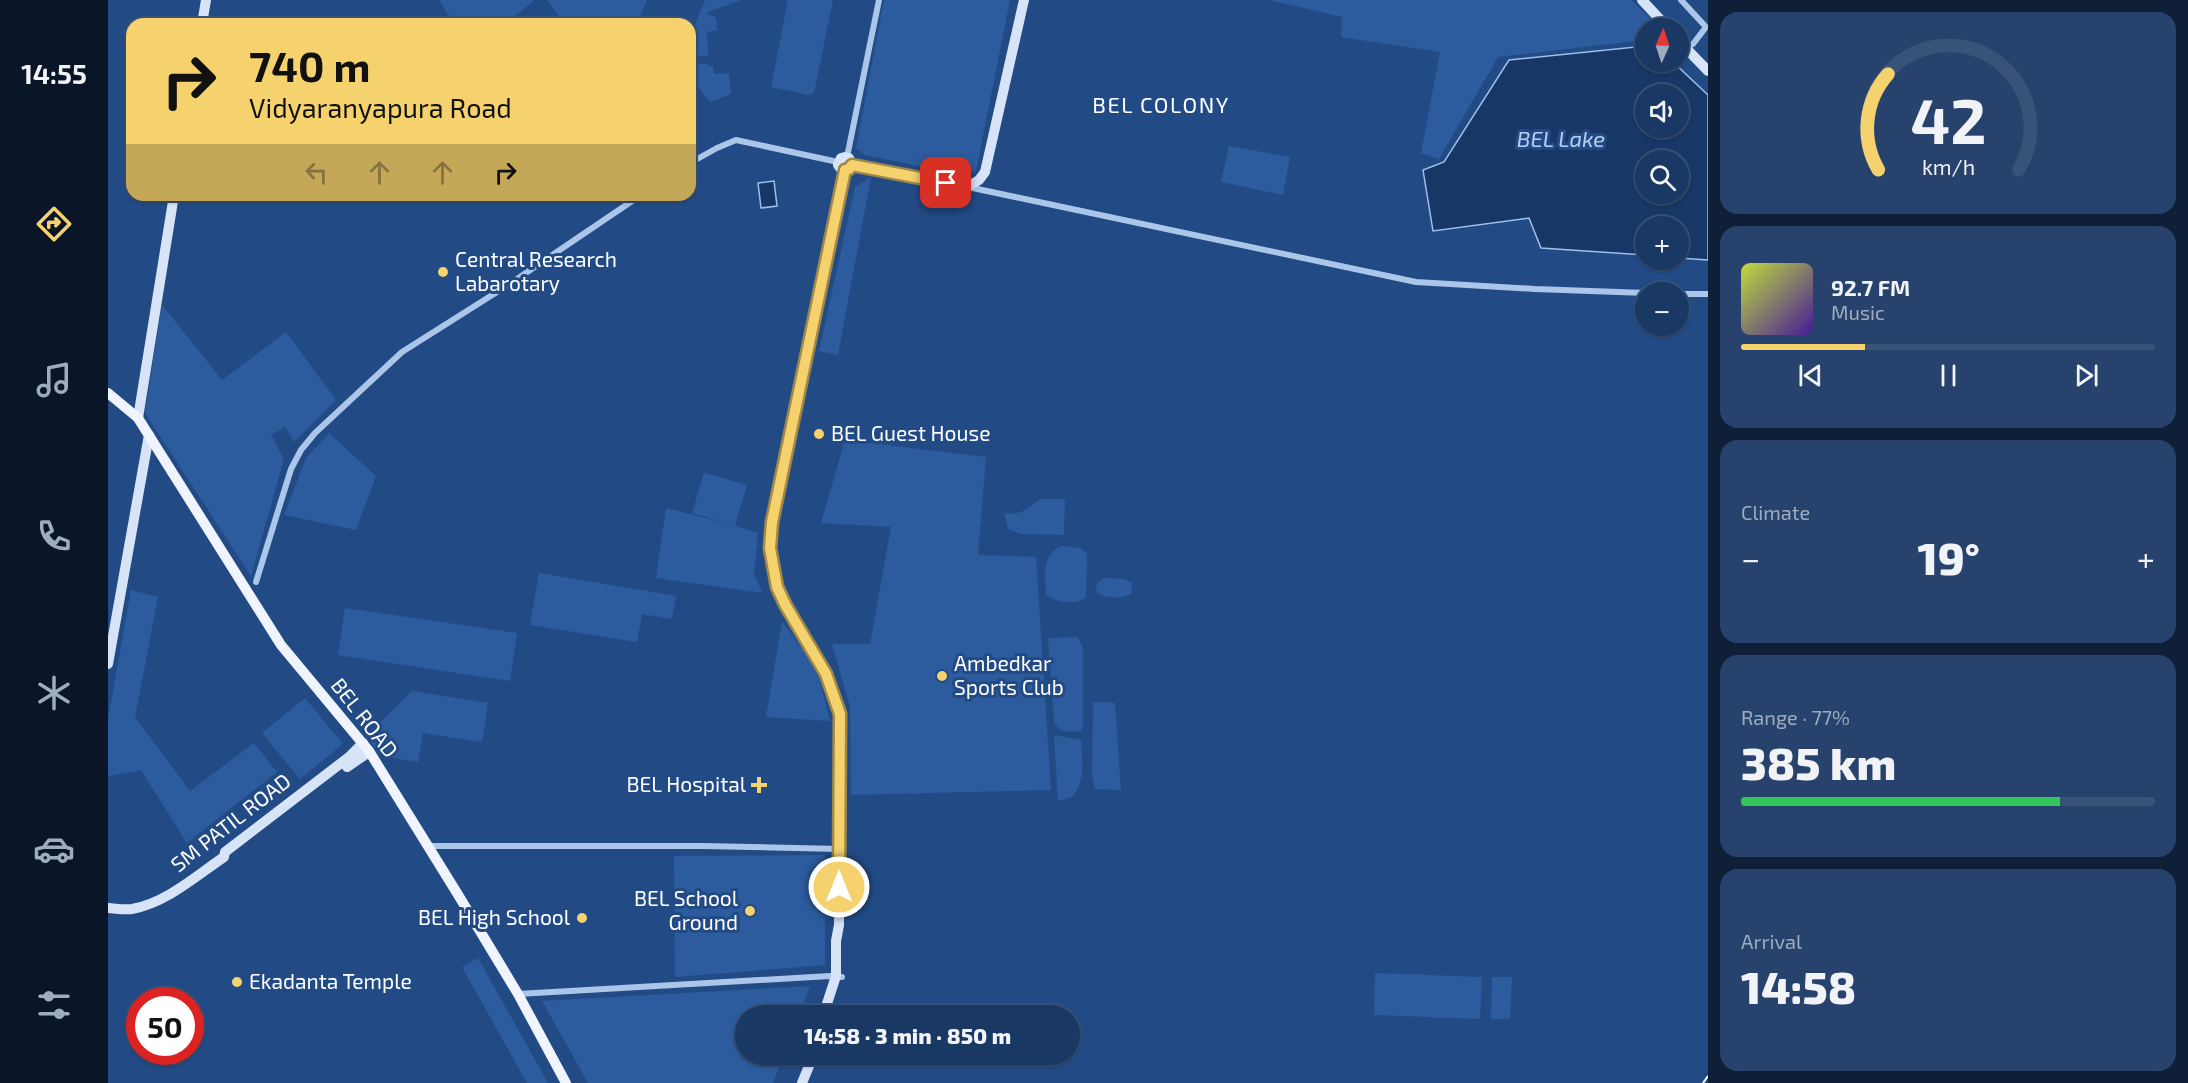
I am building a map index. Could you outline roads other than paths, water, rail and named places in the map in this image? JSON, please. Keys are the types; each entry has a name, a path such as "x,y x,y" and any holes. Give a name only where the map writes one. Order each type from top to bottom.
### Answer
{"main road":[{"path":"203,18 206,0"},
{"path":"1646,2 1660,18"},
{"path":"833,1005 839,977 842,941 839,926 840,714 826,674 777,587 770,548 774,511 846,164 967,187 979,180 985,172 1022,5"},
{"path":"1689,51 1708,71"},
{"path":"138,418 173,201"},
{"name":"BEL ROAD","path":"108,393 138,418 281,645 366,748 429,846 518,994 566,1083"},
{"path":"108,664 149,435"},
{"name":"SM PATIL ROAD","path":"224,857 225,852 310,786 349,757 366,748"},
{"name":"SM PATIL ROAD","path":"108,908 131,909 153,903 178,889 224,857 229,857 366,748"},
{"path":"828,1005 839,977"},
{"path":"796,1083 803,1065"},
{"path":"802,1083 809,1065"}],"street":[{"path":"696,160 736,140 846,164 879,0"},
{"path":"1681,0 1706,27 1693,44 1689,44"},
{"path":"967,187 1416,282 1635,293"},
{"path":"256,582 291,469 301,450 315,433 402,352 508,285 632,201"},
{"path":"1689,294 1708,294"},
{"path":"429,846 704,846 839,849"},
{"path":"518,994 839,977"}],"water":[{"name":"BEL Lake","path":"1635,47 1635,72 1684,72 1708,95 1708,260 1689,259 1689,216 1635,216 1635,254 1541,248 1529,218 1433,231 1423,170 1444,162 1509,60"},
{"path":"774,181 777,206 761,208 758,183"}],"railway":[{"path":"1703,1083 1708,1076"}],"place":[{"name":"Central Research Labarotary","path":"443,272"},
{"name":"BEL Guest House","path":"819,434"},
{"name":"Ambedkar Sports Club","path":"942,676"},
{"name":"BEL Hospital","path":"759,785"},
{"name":"BEL School Ground","path":"750,911"},
{"name":"BEL High School","path":"582,918"},
{"name":"Ekadanta Temple","path":"237,982"}],"district":[{"name":"BEL COLONY","path":"1161,105"}]}
